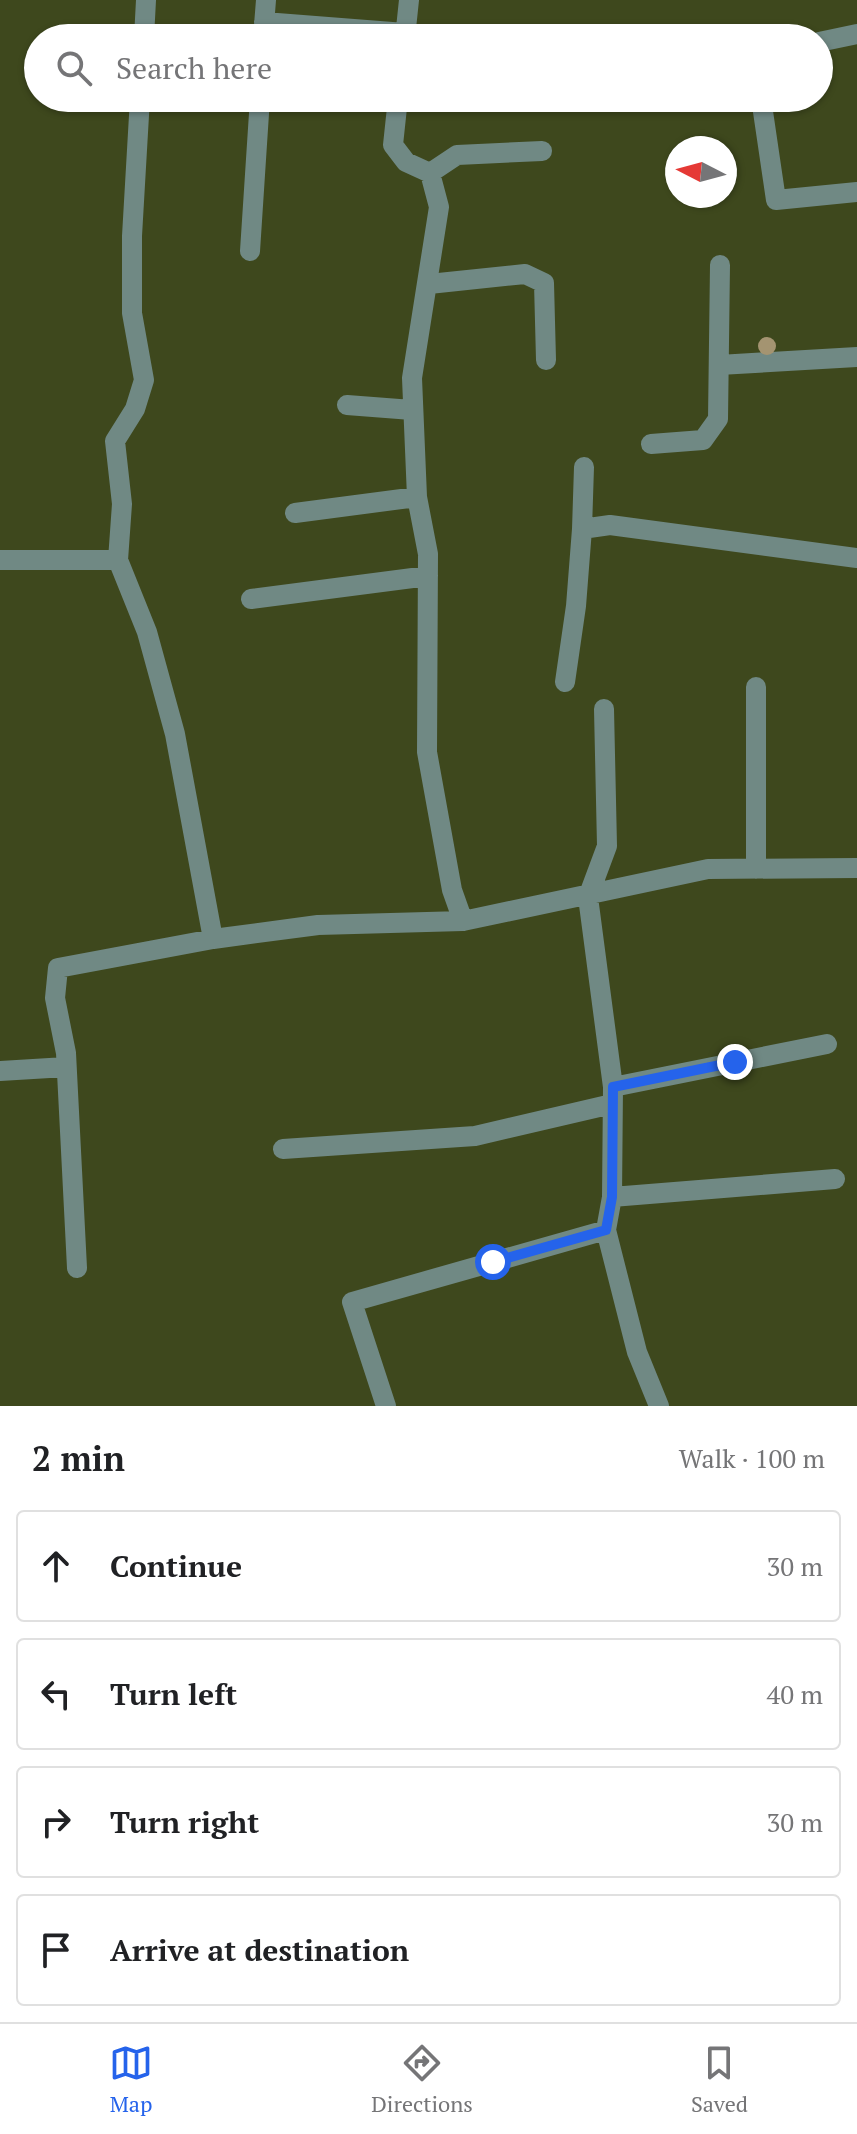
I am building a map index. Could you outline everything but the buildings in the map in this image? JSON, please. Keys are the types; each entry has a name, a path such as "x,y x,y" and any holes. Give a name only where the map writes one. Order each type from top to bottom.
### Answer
{"street":[{"path":"145,24 146,0"},
{"path":"264,24 266,0"},
{"path":"406,24 409,0"},
{"path":"833,39 857,34"},
{"path":"139,112 132,313 144,380 135,409 115,441 122,504 118,560 147,632 175,734 213,939"},
{"path":"250,251 259,112"},
{"path":"397,112 393,145 406,162 430,173"},
{"path":"763,112 776,200 857,192"},
{"path":"430,173 457,155 542,151"},
{"path":"430,173 439,207 412,378 417,497 428,576 427,752 452,890 463,921"},
{"path":"651,444 703,440 718,419 720,265"},
{"path":"429,284 525,274 544,283 546,360"},
{"path":"719,365 857,357"},
{"path":"347,405 412,410"},
{"path":"565,682 576,606 584,467"},
{"path":"295,513 417,497"},
{"path":"582,529 610,525 857,558"},
{"path":"0,560 118,560"},
{"path":"251,599 428,576"},
{"path":"756,687 756,869"},
{"path":"604,709 607,846 588,897 612,1096 612,1197 606,1230 637,1352 659,1406"},
{"path":"77,1268 66,1067 55,998 58,968 213,939 318,925 463,921 588,897 708,869 857,868"},
{"path":"283,1149 475,1136 612,1096 827,1044"},
{"path":"0,1071 66,1067"},
{"path":"612,1197 835,1179"},
{"path":"386,1406 352,1302 606,1230"}],"route":[{"path":"493,1262 606,1230 612,1197 613,1087 735,1062"}]}
